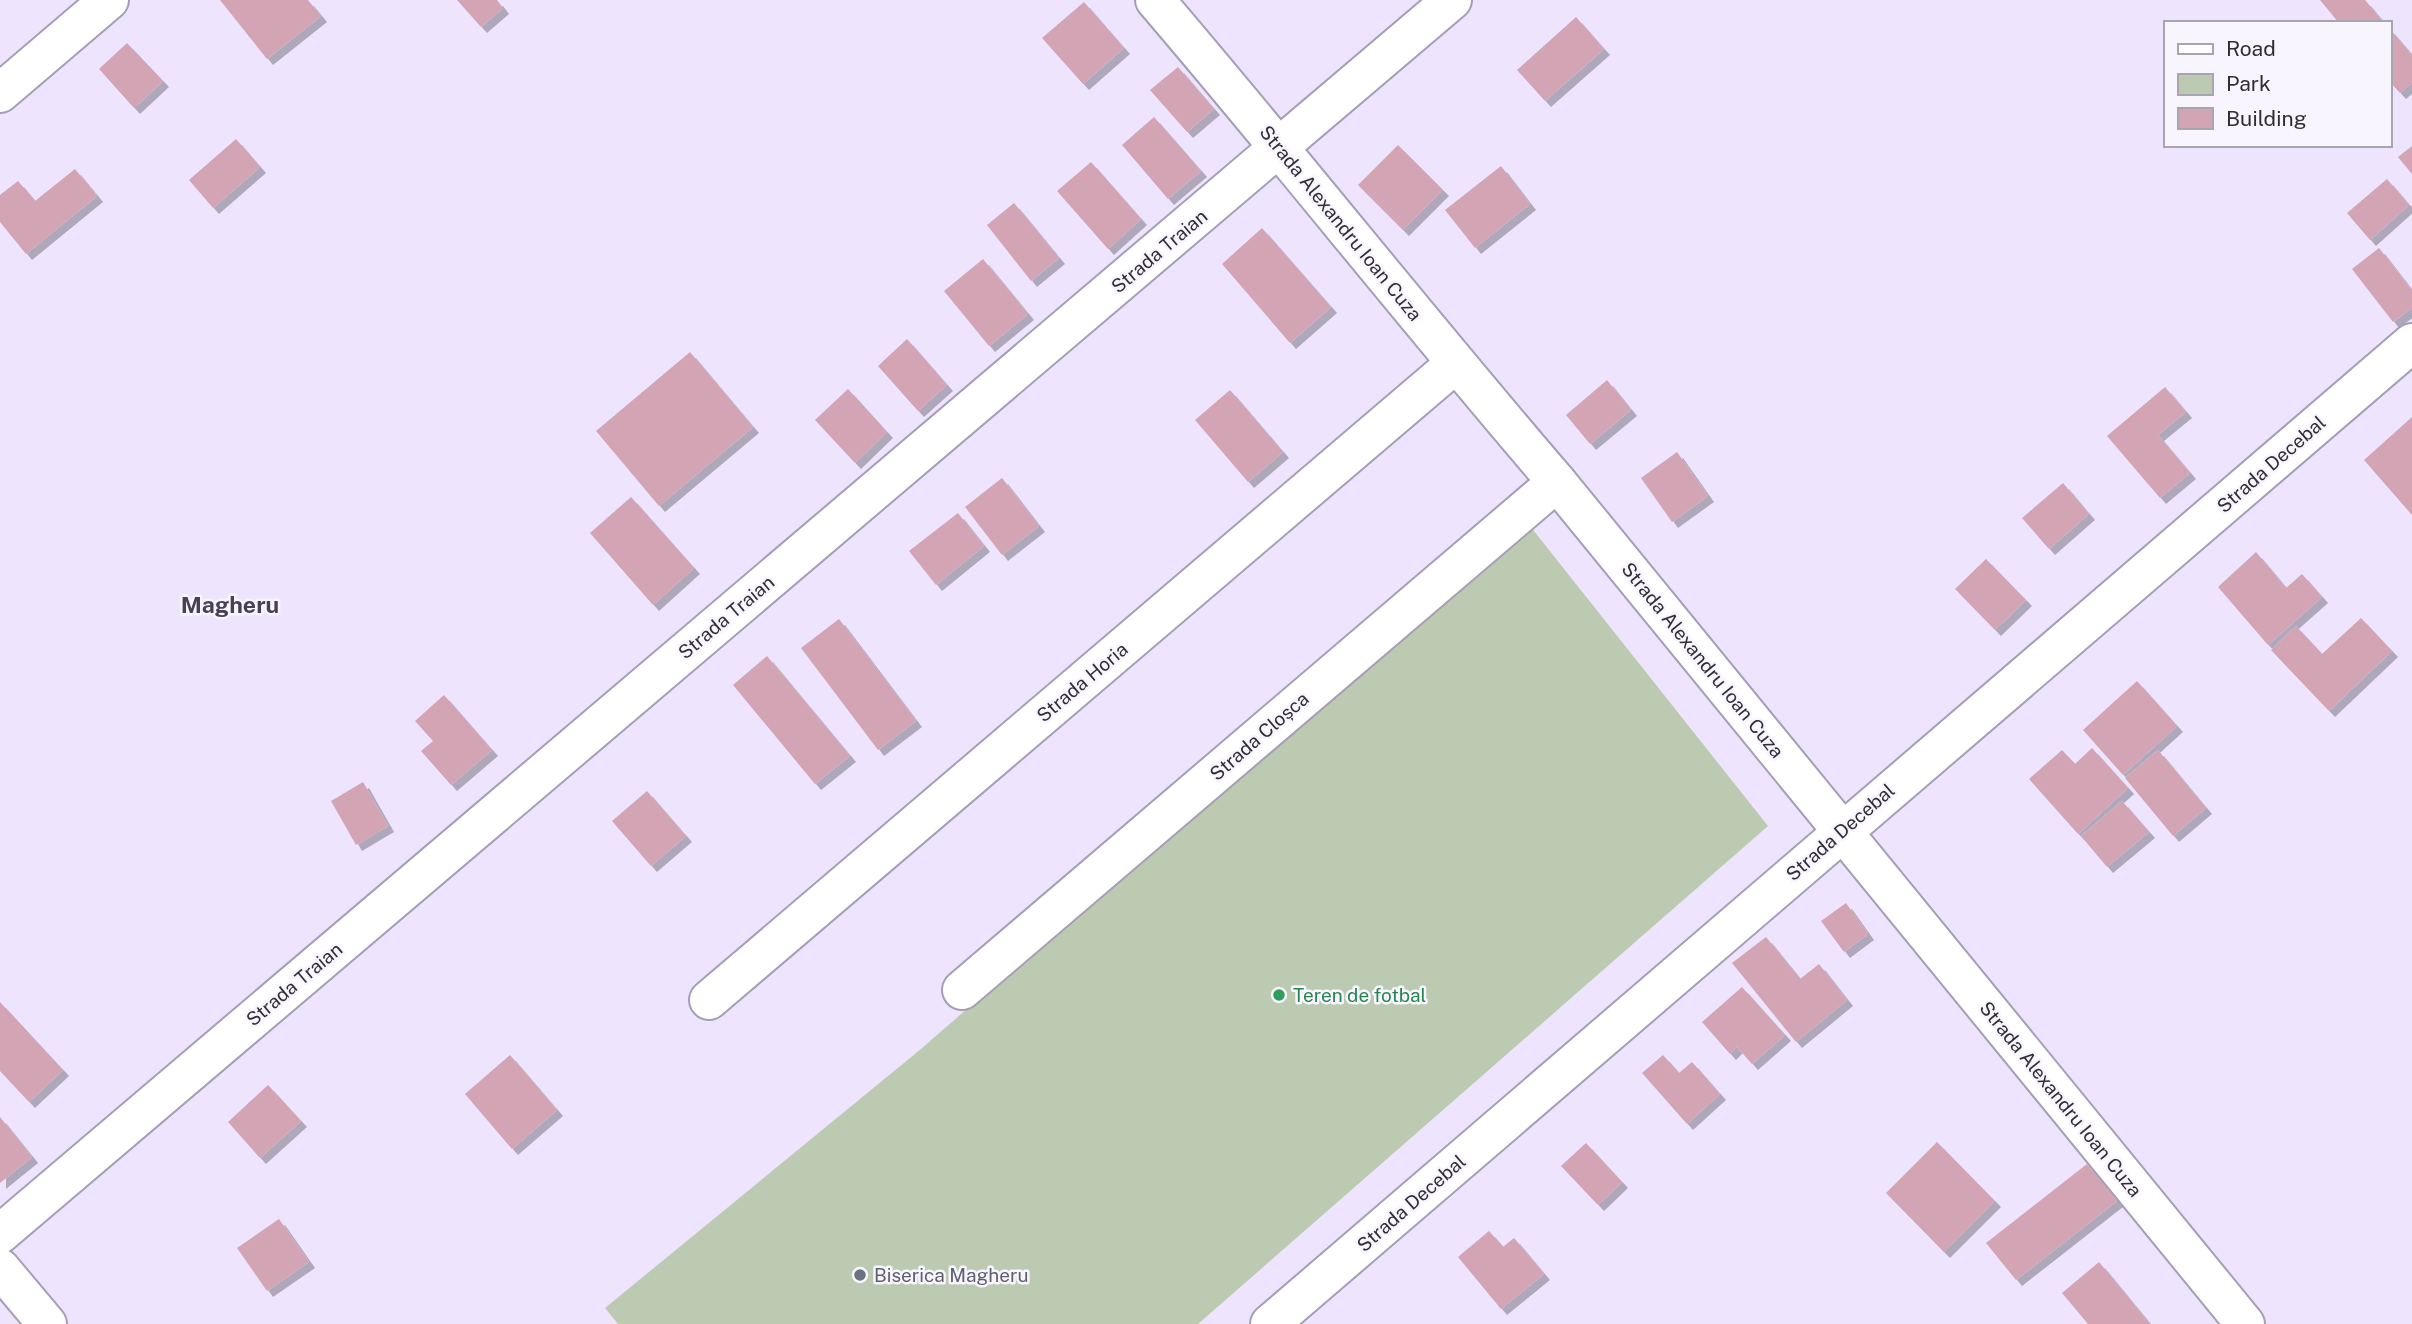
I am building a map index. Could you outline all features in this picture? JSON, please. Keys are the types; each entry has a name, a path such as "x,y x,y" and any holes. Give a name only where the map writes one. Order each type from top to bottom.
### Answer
{"street":[{"path":"0,93 109,0"},
{"name":"Strada Alexandru Ioan Cuza","path":"1155,0 1280,147 1455,364 1557,481 2245,1324"},
{"name":"Strada Traian","path":"0,1234 1452,0"},
{"name":"Strada Decebal","path":"1270,1324 2412,343"},
{"name":"Strada Horia","path":"709,1000 1455,364"},
{"name":"Strada Cloșca","path":"962,990 1557,481"},
{"path":"0,1268 47,1324"}],"green space":[{"path":"1526,521 1768,826 1198,1324 618,1324 605,1308 921,1049"}],"building":[{"path":"220,0 308,0 321,16 267,59"},
{"path":"457,0 497,0 503,8 481,27"},
{"path":"2320,0 2365,0 2382,21 2337,21"},
{"path":"1084,2 1124,48 1083,84 1042,38"},
{"path":"1576,17 1604,49 1545,101 1517,70"},
{"path":"2391,30 2412,55 2412,83 2400,93 2391,83"},
{"path":"127,43 163,81 134,108 99,69"},
{"path":"1178,67 1214,109 1187,132 1150,90"},
{"path":"1154,117 1201,171 1168,199 1122,145"},
{"path":"236,139 260,167 213,208 189,180"},
{"path":"1398,145 1443,190 1403,230 1358,185"},
{"path":"2412,146 2412,174 2398,157"},
{"path":"1091,162 1141,219 1108,249 1057,191"},
{"path":"1501,166 1530,204 1475,248 1445,210"},
{"path":"75,169 97,196 26,254 0,222 0,195 18,181 35,201"},
{"path":"2387,179 2409,205 2370,240 2347,213"},
{"path":"1014,203 1059,258 1031,281 987,225"},
{"path":"1262,228 1331,307 1290,343 1222,264"},
{"path":"2379,248 2412,291 2412,308 2393,322 2352,269"},
{"path":"983,259 1028,314 989,346 944,291"},
{"path":"907,339 947,385 918,411 878,366"},
{"path":"690,352 753,427 659,506 596,431"},
{"path":"1607,380 1631,410 1590,444 1566,415"},
{"path":"2165,387 2186,412 2158,435 2190,473 2160,498 2107,436"},
{"path":"848,389 887,432 855,463 815,420"},
{"path":"1230,390 1283,452 1248,482 1195,420"},
{"path":"2412,417 2412,515 2364,460"},
{"path":"1677,452 1708,496 1672,522 1641,478"},
{"path":"1002,478 1039,526 1002,555 965,507"},
{"path":"2063,483 2089,514 2049,549 2022,518"},
{"path":"631,497 694,568 653,605 590,533"},
{"path":"958,513 984,546 936,585 909,551"},
{"path":"2256,552 2286,588 2302,574 2322,597 2268,645 2218,587"},
{"path":"1986,559 2026,600 1995,630 1955,589"},
{"path":"2361,618 2392,651 2329,711 2271,650 2296,626 2322,654"},
{"path":"839,619 916,721 878,750 801,648"},
{"path":"767,656 850,756 815,784 733,685"},
{"path":"2137,681 2177,726 2123,775 2083,730"},
{"path":"444,695 492,750 451,785 421,751 433,741 415,721"},
{"path":"2092,748 2128,788 2078,834 2029,779 2062,750 2075,764"},
{"path":"2158,750 2206,808 2173,836 2125,778"},
{"path":"363,782 388,826 356,845 331,801"},
{"path":"647,791 686,836 651,866 612,821"},
{"path":"2122,801 2149,832 2107,867 2081,836"},
{"path":"1846,903 1868,934 1844,952 1821,921"},
{"path":"1766,937 1800,979 1819,964 1847,1000 1796,1042 1732,963"},
{"path":"1742,987 1785,1035 1752,1064 1737,1047 1730,1054 1702,1022"},
{"path":"0,1002 63,1070 29,1102 0,1071"},
{"path":"510,1055 557,1110 512,1149 465,1094"},
{"path":"1663,1055 1679,1073 1692,1062 1720,1094 1687,1124 1642,1073"},
{"path":"268,1085 301,1121 260,1158 228,1122"},
{"path":"0,1117 32,1157 0,1183"},
{"path":"1937,1142 1995,1201 1944,1252 1886,1193"},
{"path":"1586,1143 1622,1182 1598,1205 1561,1166"},
{"path":"2087,1164 2117,1201 2016,1280 1986,1243"},
{"path":"279,1219 309,1262 267,1291 237,1248"},
{"path":"1489,1231 1503,1247 1514,1238 1544,1274 1501,1309 1458,1257"},
{"path":"2099,1262 2150,1324 2088,1324 2062,1293"}],"place":[{"name":"Teren de fotbal","path":"1279,995"},
{"name":"Biserica Magheru","path":"860,1275"}],"district":[{"name":"Magheru","path":"230,604"}]}
